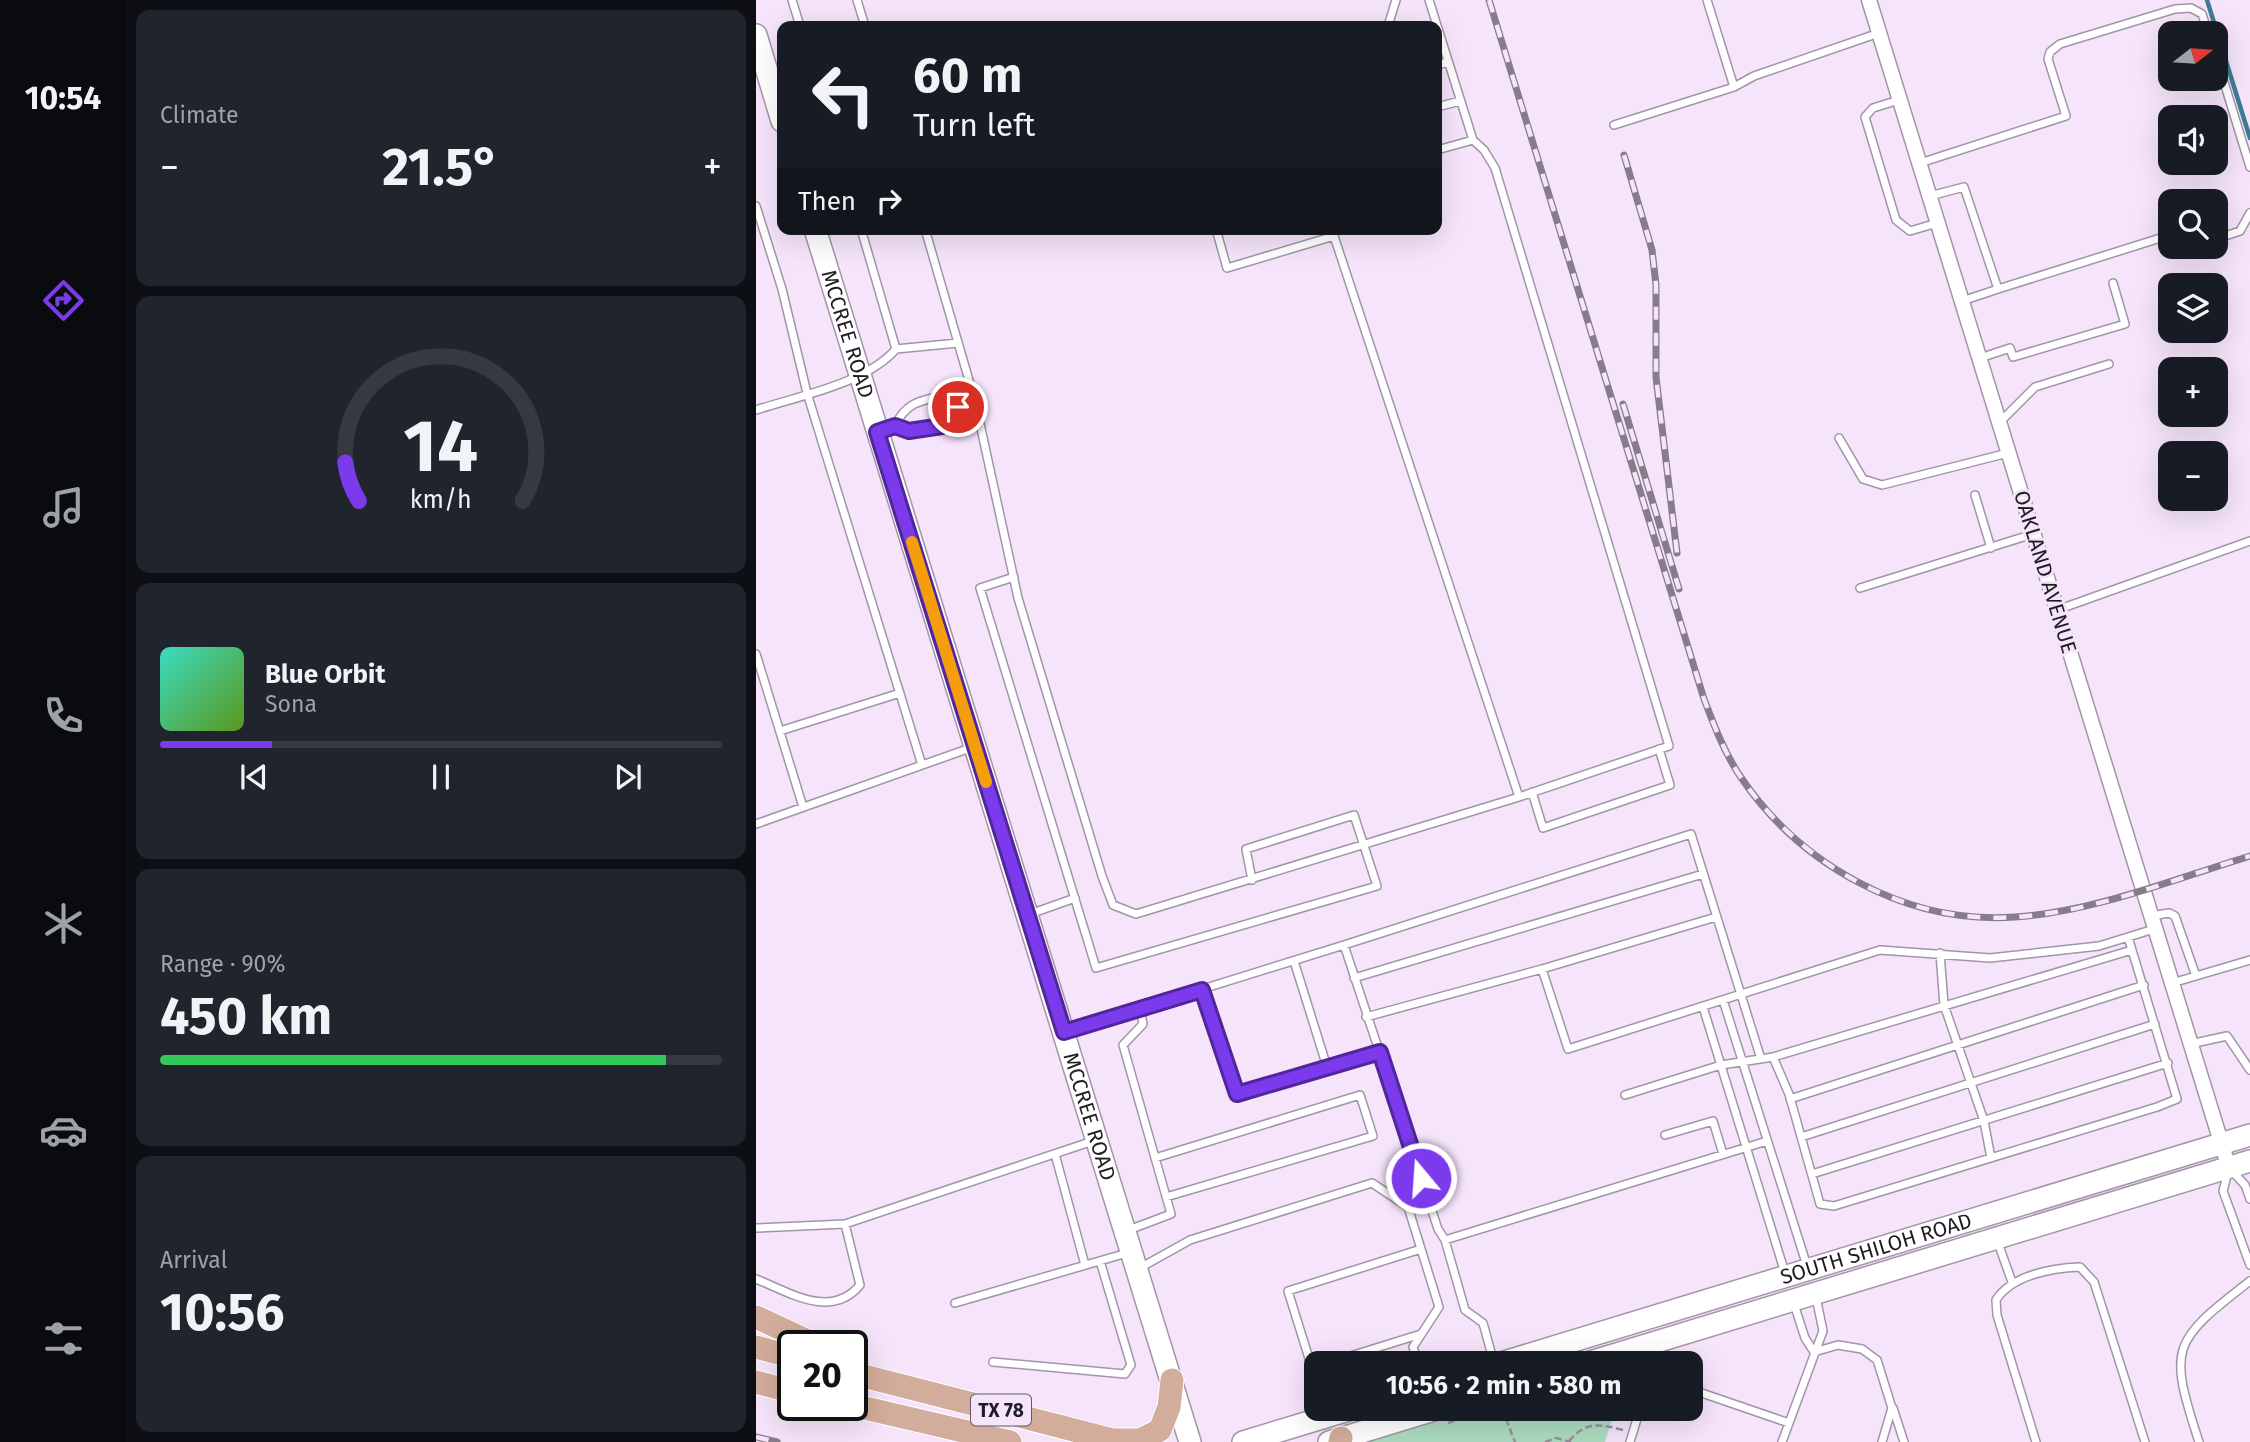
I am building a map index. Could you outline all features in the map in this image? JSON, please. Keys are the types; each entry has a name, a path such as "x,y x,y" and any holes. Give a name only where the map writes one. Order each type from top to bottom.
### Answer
{"main road":[{"path":"756,35 762,76 777,110"},
{"name":"MCCREE ROAD","path":"817,235 860,375 886,429 975,746 1190,1442"},
{"name":"SOUTH SHILOH ROAD","path":"1540,1351 2250,1135"},
{"name":"SOUTH SHILOH ROAD","path":"1654,1351 1793,1300 2250,1161"},
{"path":"1808,1270 1815,1294"},
{"path":"1786,1276 1793,1300"},
{"path":"756,1317 784,1330"},
{"path":"756,1347 777,1353"},
{"path":"868,1365 937,1393"},
{"name":"TX 78","path":"868,1377 1116,1441"},
{"path":"1116,1441 1140,1440 1160,1430 1169,1407 1172,1380"},
{"path":"756,1382 777,1388"},
{"name":"TX 78","path":"868,1409 1002,1441"},
{"path":"1243,1442 1311,1421"},
{"path":"1337,1441 1398,1421"}],"street":[{"name":"OAKLAND AVENUE","path":"1869,0 2229,1168"}],"lane":[{"path":"792,0 798,21"},
{"path":"857,0 863,21"},
{"path":"1390,21 1396,0"},
{"path":"1429,0 1435,21"},
{"path":"1707,0 1734,87"},
{"path":"1919,164 2066,116 2048,59 2050,52 2060,44 2183,8 2191,8 2202,14 2204,21"},
{"path":"1614,125 1734,87 1754,76 1879,33"},
{"path":"927,235 975,401 1014,577 1113,905 1123,912 1144,912 1252,880 1518,797 1669,746 1495,168 1484,150 1473,139 1442,42"},
{"path":"1442,64 1448,62"},
{"path":"2227,91 2250,167"},
{"path":"1899,100 1873,108 1865,117 1896,220 1910,231 1937,223"},
{"path":"1442,106 1460,101"},
{"path":"1442,148 1473,139"},
{"path":"1929,196 1964,187 1998,289"},
{"path":"756,206 782,289 807,393 922,765"},
{"path":"2228,235 2240,231 2250,213"},
{"path":"863,235 896,349"},
{"path":"1218,235 1227,268 1325,235"},
{"path":"1335,235 1518,797"},
{"path":"1961,302 2158,239"},
{"path":"1979,358 2010,348 2013,357 2125,324 2113,284"},
{"path":"756,410 860,375 888,359 896,349 958,343"},
{"path":"1999,423 2035,387 2109,364"},
{"path":"886,429 902,411 915,402 940,396 958,407"},
{"path":"886,429 909,431 942,426 958,407 975,401"},
{"path":"1839,439 1863,479 1882,485 2008,453"},
{"path":"1975,495 1991,548"},
{"path":"1860,589 2033,534"},
{"path":"2056,611 2250,541"},
{"path":"1014,577 980,587 1096,968 1377,886 1354,815 1246,849 1252,880"},
{"path":"756,654 803,807"},
{"path":"780,731 900,693"},
{"path":"756,824 975,746"},
{"path":"1532,792 1542,828 1658,790 1670,785 1659,749"},
{"path":"1064,1032 1690,834 1761,1059"},
{"path":"1354,978 1703,874"},
{"path":"1027,915 1075,898"},
{"path":"1542,969 1568,1049 1880,950 1990,958 2099,946 2128,937 2169,913 2175,916 2196,976"},
{"path":"1366,1017 1542,969 1716,917"},
{"path":"1773,1057 1790,1099 1821,1204 1834,1206 2177,1099 2128,937"},
{"path":"1344,945 1438,1229 1445,1240 1465,1310 1483,1323 1491,1351"},
{"path":"1625,1095 1721,1065 1773,1057 2132,950"},
{"path":"1940,953 1944,1005 1983,1121 1991,1158"},
{"path":"2171,984 2250,960"},
{"path":"1294,961 1327,1067"},
{"path":"1790,1099 2144,985"},
{"path":"1202,990 1237,1094 1380,1052"},
{"path":"1723,1000 1808,1270"},
{"path":"1703,1007 1786,1276"},
{"path":"1131,1251 1171,1214 1123,1045 1143,1024 1140,1009"},
{"path":"1801,1137 2155,1024"},
{"path":"2190,1044 2227,1035 2250,1070"},
{"path":"1812,1174 2168,1063"},
{"path":"1155,1158 1360,1095 1373,1136 1167,1197"},
{"path":"1665,1135 1713,1121 1723,1154"},
{"path":"756,1228 845,1224 1097,1140"},
{"path":"1445,1240 1768,1141"},
{"path":"1055,1154 1085,1265"},
{"path":"2229,1168 2245,1185 2250,1199"},
{"path":"2229,1168 2223,1191 2250,1265"},
{"path":"955,1303 1131,1251 1190,1240 1372,1183 1408,1208 1439,1307 1413,1347 1414,1351"},
{"path":"756,1279 816,1303 835,1303 853,1294 860,1285 845,1224"},
{"path":"1997,1238 2012,1282"},
{"path":"1308,1351 1288,1291 1421,1249"},
{"path":"993,1362 1125,1374 1131,1365 1100,1261"},
{"path":"2036,1442 1997,1315 1996,1300 2012,1282 2065,1268 2080,1267 2088,1272 2094,1282 2146,1442"},
{"path":"2199,1442 2181,1386 2179,1356 2199,1321 2250,1282"},
{"path":"1783,1442 1814,1352 1824,1331 1815,1294"},
{"path":"1793,1300 1805,1338 1814,1352"},
{"path":"1367,1351 1422,1334"},
{"path":"1814,1352 1838,1345 1862,1349 1877,1360 1904,1442"},
{"path":"1703,1393 1789,1423"},
{"path":"1882,1442 1892,1408"},
{"path":"1630,1442 1636,1421"}],"path":[{"path":"1507,1421 1515,1442"},
{"path":"1545,1442 1556,1438 1570,1441 1578,1430 1598,1424 1633,1433"}],"green space":[{"path":"1421,1421 1611,1421 1605,1442 1352,1442"}],"waterway":[{"path":"2207,0 2250,138"}],"railway":[{"path":"1489,0 1704,699 1729,758 1764,808 1824,861 1859,882 1896,899 1934,911 1974,917 2015,917 2074,909 2250,856"},
{"path":"1624,155 1652,250 1656,285 1656,377 1677,553"},
{"path":"1623,404 1679,589"},
{"path":"756,1437 777,1442"}],"slow traffic":[{"path":"912,542 986,782"}],"route":[{"path":"958,407 942,426 909,431 895,426 877,432 1064,1032 1202,990 1237,1094 1380,1052 1421,1178"}]}
